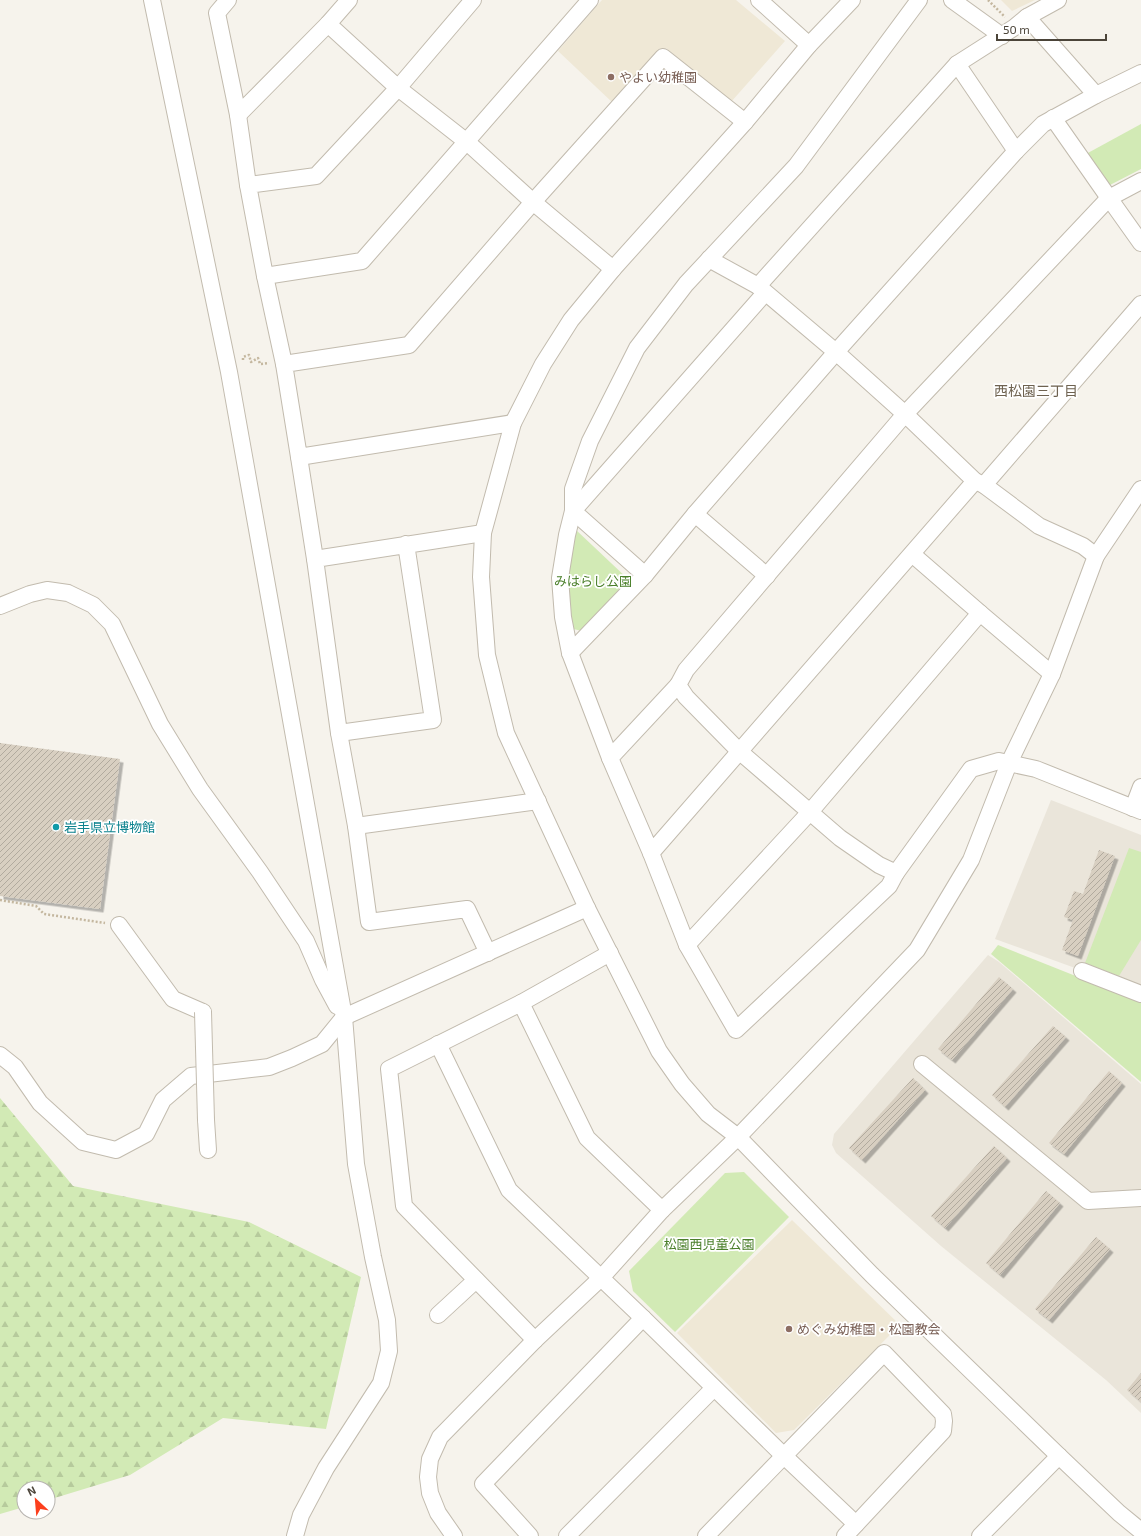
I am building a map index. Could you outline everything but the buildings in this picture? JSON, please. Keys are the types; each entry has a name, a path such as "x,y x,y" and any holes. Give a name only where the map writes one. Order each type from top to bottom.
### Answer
{"street":[{"path":"152,0 229,372 344,1018 356,1164 373,1257 387,1320 389,1351 381,1383 326,1468 301,1514 295,1536"},
{"path":"228,0 217,13 238,115 248,185 265,276 284,364 370,922 467,909 488,953"},
{"path":"238,115 328,24 349,0"},
{"path":"248,185 316,176 398,88 473,0"},
{"path":"265,276 362,261 590,0"},
{"path":"759,0 809,45"},
{"path":"852,0 809,45 745,122 613,269 571,320 543,364 513,423 483,533 481,577 486,655 506,733 587,908 659,1051 682,1084 708,1114 738,1137 872,1275 1059,1456 1119,1513 1141,1531"},
{"path":"919,0 796,166 686,284 637,348 590,441 573,489 573,511 567,535 560,578 563,616 570,653 610,758 651,853 687,945 736,1030 889,886 896,873 971,768 999,761 1036,769 1137,810 1141,787"},
{"path":"952,0 1015,27 1096,95"},
{"path":"573,511 761,289 957,64 1058,0"},
{"path":"328,24 398,88 467,142 533,202 613,269"},
{"path":"284,364 409,345 533,202 664,57 745,122"},
{"path":"957,64 1016,151"},
{"path":"570,653 645,575 695,514 836,352 1016,151 1043,124 1096,95 1141,73"},
{"path":"1053,118 1141,244"},
{"path":"610,758 678,686 686,670 905,414 1108,198 1141,181"},
{"path":"709,259 761,289 836,352 979,483 1039,526 1083,546 1096,556"},
{"path":"651,853 912,554 979,483 1141,304"},
{"path":"299,457 513,423"},
{"path":"454,1536 438,1513 430,1492 428,1477 430,1459 440,1437 535,1340 600,1278 662,1210 738,1137 917,950 971,860 1009,763 1052,674 1096,556 1141,489"},
{"path":"573,511 645,575"},
{"path":"695,514 767,576"},
{"path":"315,559 483,533"},
{"path":"340,733 433,720 406,544"},
{"path":"912,554 1052,674"},
{"path":"0,606 30,594 47,590 68,593 93,605 112,624 160,724 200,789 252,860 306,941 323,980 344,1018"},
{"path":"687,945 810,812 980,613"},
{"path":"678,686 686,697 739,751 840,838 879,865 896,873"},
{"path":"356,826 538,801"},
{"path":"0,1055 15,1067 40,1103 83,1142 116,1150 146,1134 163,1100 191,1076 269,1067 292,1058 322,1044 344,1018 587,908"},
{"path":"119,925 173,999 203,1012 208,1150"},
{"path":"535,1340 404,1206 390,1069 521,1003 610,953"},
{"path":"1082,971 1141,994"},
{"path":"521,1003 587,1138 662,1210"},
{"path":"438,1044 509,1190 783,1455 851,1530 942,1431 944,1421 943,1414 884,1353 783,1455 706,1536"},
{"path":"922,1064 1088,1201 1141,1198"},
{"path":"438,1315 476,1280"},
{"path":"530,1536 482,1484 643,1318"},
{"path":"567,1536 714,1388"},
{"path":"986,1534 1059,1456"}],"path":[{"path":"988,0 1015,27"},
{"path":"229,372 245,367 243,357 249,355 251,362 258,358 260,364 271,363 272,367 284,364"},
{"path":"0,900 36,906 44,914 119,925"}],"shaded area":[{"name":"やよい幼稚園","path":"602,0 736,0 785,41 731,102 666,48 613,103 558,51"},
{"path":"1001,0 1035,0 1012,11"},
{"path":"1051,800 1141,835 1141,992 995,939"},
{"path":"988,955 999,962 1141,1084 1141,1413 1106,1380 941,1246 836,1153 832,1145 834,1134"},
{"name":"めぐみ幼稚園・松園教会","path":"792,1220 900,1325 794,1430 776,1433 677,1333"}],"green space":[{"path":"1141,124 1141,169 1110,185 1086,154"},
{"name":"みはらし公園","path":"576,530 628,579 582,631 569,628 567,583"},
{"path":"1129,848 1141,852 1141,940 1119,976 1085,963"},
{"path":"998,945 1141,1002 1141,1082 991,954"},
{"path":"0,1098 73,1186 249,1222 361,1277 326,1429 223,1418 130,1475 56,1498 56,1480 16,1480 16,1509 0,1514"},
{"name":"松園西児童公園","path":"744,1172 789,1217 675,1332 633,1291 629,1271 725,1173"}],"place":[{"name":"やよい幼稚園","path":"611,77"},
{"name":"岩手県立博物館","path":"56,827"},
{"name":"めぐみ幼稚園・松園教会","path":"789,1329"}],"district":[{"name":"西松園三丁目","path":"1036,390"}]}
